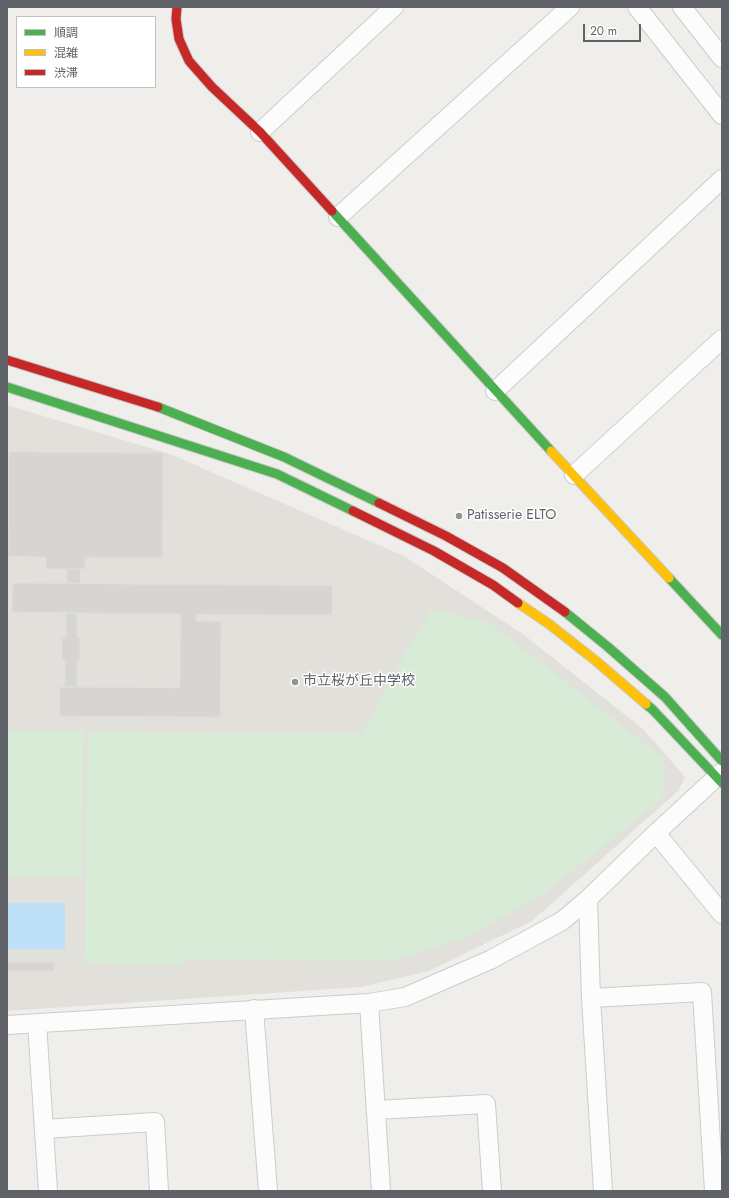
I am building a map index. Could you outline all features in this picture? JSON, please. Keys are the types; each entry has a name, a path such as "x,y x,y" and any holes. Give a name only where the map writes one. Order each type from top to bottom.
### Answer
{"street":[{"path":"177,7 176,19 180,39 189,61 212,87 260,132 496,391 722,635"},
{"path":"260,132 394,7"},
{"path":"338,218 570,7"},
{"path":"637,7 722,115"},
{"path":"682,7 722,58"},
{"path":"496,391 722,179"},
{"path":"574,475 722,339"},
{"path":"7,360 152,405 284,457 446,536 503,568 560,608 614,652 665,697 721,773"},
{"path":"7,387 277,474 434,551 493,585 549,624 596,661 653,710 721,773"},
{"path":"7,1025 369,1003 405,997 490,960 562,921 588,899 721,773"},
{"path":"656,833 722,914"},
{"path":"588,899 591,998 603,1191"},
{"path":"591,998 702,992 714,1191"},
{"path":"369,1003 381,1191"},
{"path":"254,1009 268,1191"},
{"path":"37,1023 48,1191"},
{"path":"376,1110 486,1104 492,1191"},
{"path":"44,1128 155,1122 159,1191"}],"shaded area":[{"name":"市立桜が丘中学校","path":"7,405 170,454 404,556 524,635 643,729 685,777 678,791 532,921 429,971 361,987 7,1011"}],"green space":[{"path":"432,609 489,623 664,758 663,798 546,892 467,937 394,961 186,959 186,965 85,963 88,732 362,734 402,659"},
{"path":"7,730 83,730 82,878 7,877"}],"water":[{"path":"7,903 65,903 65,949 7,949"}],"building":[{"path":"9,452 163,453 162,558 85,557 85,569 46,569 46,557 8,556"},
{"path":"67,569 80,569 80,583 67,583"},
{"path":"13,583 332,586 332,615 196,614 196,621 221,622 220,717 60,716 60,687 180,688 181,614 12,612"},
{"path":"66,613 77,613 77,638 80,638 80,660 77,660 77,687 65,687 65,660 62,660 62,638 66,638"},
{"path":"7,962 54,962 54,971 7,971"}],"traffic: fast":[{"path":"332,211 551,451"},
{"path":"7,387 277,474 353,511"},
{"path":"158,407 284,457 379,503"},
{"path":"669,578 722,635"},
{"path":"565,612 665,697 722,761"},
{"path":"646,704 722,783"}],"traffic: slow":[{"path":"551,451 669,578"},
{"path":"518,603 549,624 596,661 646,704"}],"traffic: jam":[{"path":"177,7 176,19 179,39 189,61 212,87 260,132 332,211"},
{"path":"7,360 158,407"},
{"path":"379,503 446,536 503,568 565,612"},
{"path":"353,511 434,551 493,585 518,603"}],"place":[{"name":"Patisserie ELTO","path":"459,516"},
{"name":"市立桜が丘中学校","path":"295,682"}]}
